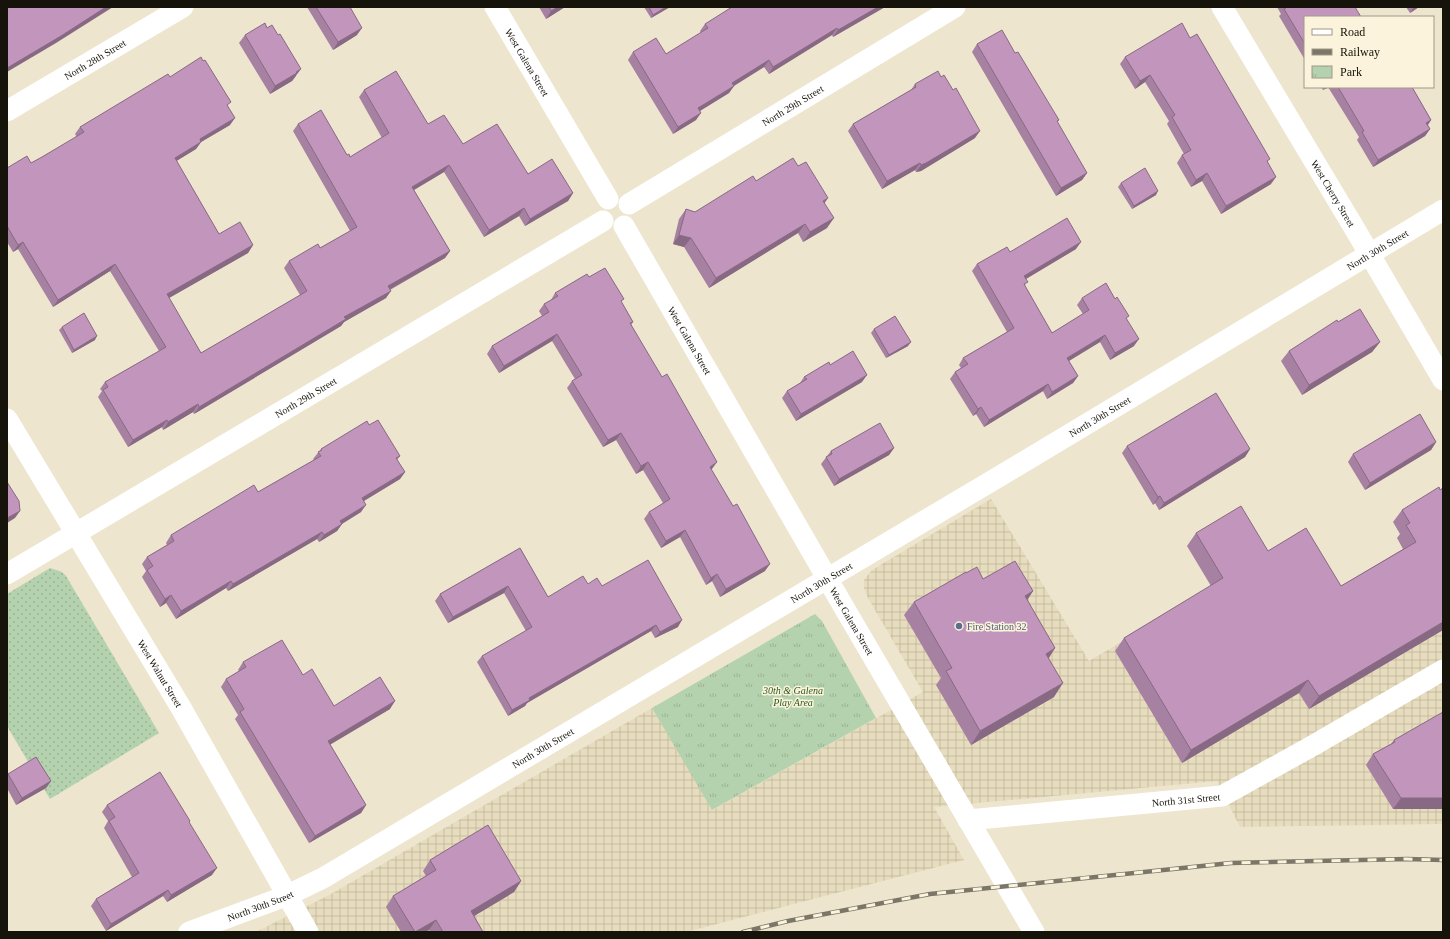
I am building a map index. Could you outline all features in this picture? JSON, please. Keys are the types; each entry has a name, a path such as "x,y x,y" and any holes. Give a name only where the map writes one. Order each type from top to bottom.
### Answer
{"street":[{"name":"North 28th Street","path":"7,111 183,7"},
{"name":"West Galena Street","path":"495,7 608,199"},
{"name":"North 29th Street","path":"629,204 956,7"},
{"name":"West Cherry Street","path":"1222,7 1443,380"},
{"path":"618,197 629,204 631,216 629,221 624,226 616,228 611,227 604,221 600,212 604,202 608,199 618,197"},
{"name":"North 30th Street","path":"189,932 286,896 323,878 995,479 1443,210"},
{"name":"North 29th Street","path":"7,574 604,221"},
{"name":"West Galena Street","path":"624,226 827,578 1034,932"},
{"name":"West Walnut Street","path":"7,419 180,706 286,896 308,932"},
{"name":"North 31st Street","path":"968,820 1222,796 1314,745 1443,670"}],"shaded area":[{"path":"991,499 1089,661 1292,543 1329,600 1443,534 1443,824 1240,827 1217,781 934,807 964,860 686,932 256,932 331,894 652,708 713,810 923,692 868,598 864,588 864,580 872,570"}],"green space":[{"path":"50,568 62,572 66,576 159,733 50,799 7,726 7,594"},
{"name":"30th & Galena Play Area","path":"815,614 822,621 876,718 712,810 652,708"}],"building":[{"path":"7,7 106,7 7,68"},
{"path":"316,7 350,7 362,28 338,42"},
{"path":"549,7 558,7 551,11"},
{"path":"649,7 666,7 653,15"},
{"path":"732,7 878,7 838,30 837,28 773,67 769,60 732,83 734,86 698,108 701,113 678,127 633,52 656,38 666,54 708,28 705,24"},
{"path":"1355,7 1360,16 1304,16 1304,42 1284,9"},
{"path":"265,23 267,28 272,25 278,35 280,34 301,69 275,86 245,35"},
{"path":"1182,23 1190,38 1197,34 1270,159 1267,161 1276,177 1226,206 1207,173 1196,180 1182,155 1191,150 1172,117 1175,115 1150,75 1140,81 1125,57"},
{"path":"1002,30 1015,53 1018,52 1059,120 1057,121 1087,173 1061,188 977,44"},
{"path":"201,57 203,61 205,60 231,102 227,105 235,118 200,139 201,142 175,158 219,234 240,222 253,245 167,294 201,353 307,291 289,261 318,244 320,248 357,227 298,124 321,110 347,155 349,154 350,157 389,133 364,90 396,71 428,124 444,115 463,144 497,124 528,174 552,159 573,193 530,219 524,208 489,230 449,165 412,187 450,251 388,286 391,291 344,317 346,319 199,407 198,404 168,422 167,420 133,440 103,390 108,387 105,382 166,347 115,264 58,300 23,242 18,245 7,226 7,168 27,156 31,163 42,157 84,132 80,127 168,74 170,77"},
{"path":"938,71 941,77 944,75 953,90 956,88 980,131 926,163 921,165 920,163 887,181 853,124 916,87 915,84"},
{"path":"1339,88 1413,88 1431,120 1426,123 1430,129 1378,160 1362,132 1364,131"},
{"path":"793,158 798,166 806,162 828,198 823,201 834,218 810,232 805,224 716,278 691,238 679,235 686,209 695,212 753,176 756,181"},
{"path":"1145,168 1158,191 1134,206 1121,183"},
{"path":"1067,218 1081,242 1024,276 1028,282 1024,284 1052,333 1089,310 1082,298 1106,283 1115,299 1117,297 1129,316 1126,318 1139,339 1115,353 1105,335 1067,358 1078,376 1052,392 1048,384 989,420 981,407 978,409 955,372 968,364 963,358 1014,328 977,264 1007,247 1010,252"},
{"path":"605,268 624,299 621,301 633,322 630,323 662,377 667,374 717,462 710,467 733,506 737,504 770,564 726,589 717,574 711,578 685,530 666,541 649,512 670,499 648,462 641,466 621,433 608,440 572,381 582,375 557,334 504,366 492,346 549,312 544,304 558,296 555,293 587,274 589,277"},
{"path":"1360,309 1380,342 1309,385 1289,351 1337,320 1338,322"},
{"path":"84,313 97,336 74,350 62,327"},
{"path":"895,316 911,342 889,355 874,329"},
{"path":"853,351 867,375 801,414 787,391 807,379 804,377 829,362 830,365"},
{"path":"1216,393 1250,449 1164,503 1160,496 1158,497 1127,446"},
{"path":"1420,414 1436,442 1370,483 1353,454"},
{"path":"378,420 400,456 396,458 405,472 362,498 366,505 340,521 342,524 324,535 322,532 233,584 231,581 181,611 171,595 165,599 147,570 153,566 147,557 174,541 171,535 254,485 258,492 321,456 318,452 322,450 321,449 367,421 369,425"},
{"path":"880,423 894,448 839,479 826,457 832,454 831,451"},
{"path":"7,482 19,501 20,511 7,518"},
{"path":"1439,487 1440,490 1443,488 1443,622 1319,696 1308,680 1191,750 1124,638 1223,578 1196,533 1241,506 1268,551 1306,528 1341,586 1416,542 1406,525 1410,523 1402,510"},
{"path":"520,548 548,597 583,576 588,584 597,578 602,586 648,560 682,620 660,632 656,625 529,698 530,700 512,710 482,656 532,627 508,586 453,617 440,594"},
{"path":"1015,561 1033,591 1025,596 1055,648 1046,654 1063,683 980,731 946,671 952,668 914,602 977,567 983,579"},
{"path":"282,640 303,675 312,669 334,706 380,677 395,701 328,741 366,805 315,836 240,712 244,709 226,679 246,667 243,662"},
{"path":"1443,712 1443,798 1401,798 1373,754 1395,742 1394,740"},
{"path":"36,757 51,781 22,798 8,774"},
{"path":"160,772 217,868 171,895 168,890 111,924 96,899 139,873 109,821 115,817 107,805"},
{"path":"488,825 521,881 471,911 483,932 443,932 436,920 415,932 393,896 436,870 430,860"}],"railway":[{"path":"743,932 788,921 930,894 1231,863 1407,859 1443,860"}],"place":[{"name":"Fire Station 32","path":"959,626"}]}
